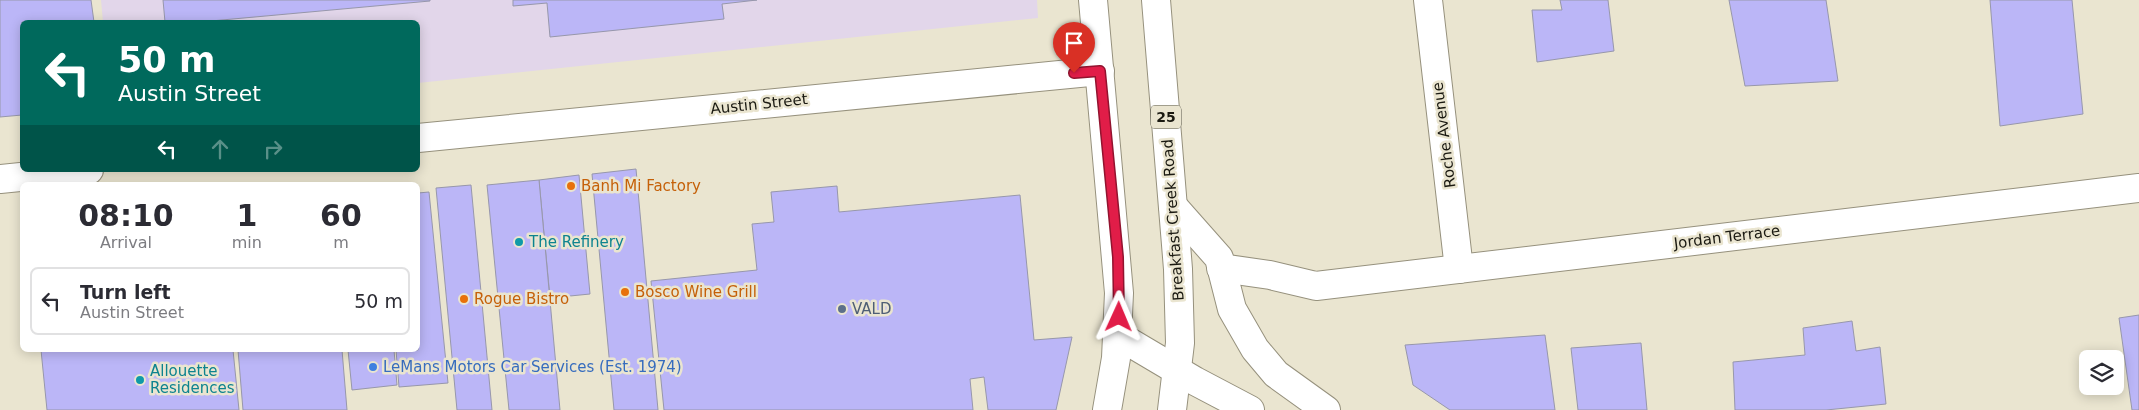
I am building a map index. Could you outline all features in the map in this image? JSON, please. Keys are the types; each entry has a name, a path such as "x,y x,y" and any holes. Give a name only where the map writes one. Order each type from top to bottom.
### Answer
{"street":[{"path":"1093,0 1118,257 1118,336 1114,377 1107,410"},
{"name":"Breakfast Creek Road","path":"1156,0 1173,206 1180,321 1178,371 1172,410"},
{"name":"Roche Avenue","path":"1428,0 1459,269"},
{"name":"Austin Street","path":"420,138 1100,71"},
{"path":"0,179 69,172"},
{"name":"Jordan Terrace","path":"1221,268 1270,275 1316,286 2139,188"},
{"path":"1173,206 1220,258 1232,309 1255,349 1276,374 1326,410"},
{"path":"1118,336 1250,410"}],"shaded area":[{"path":"101,0 1037,0 1038,18 420,83 420,20 103,20"}],"building":[{"path":"0,0 91,0 94,20 20,20 20,115 0,117"},
{"path":"163,0 430,0 222,20 165,20"},
{"path":"513,0 757,0 722,4 724,19 550,37 547,3 513,6"},
{"path":"1560,0 1608,0 1614,51 1537,62 1532,10 1562,10"},
{"path":"1729,0 1826,0 1838,81 1745,86"},
{"path":"1990,0 2072,0 2083,114 2000,126"},
{"name":"Bosco Wine Grill","path":"636,169 658,410 614,410 592,174"},
{"path":"579,175 590,294 550,298 539,180"},
{"name":"The Refinery","path":"539,180 560,410 509,410 487,185"},
{"name":"Rogue Bistro","path":"471,185 492,410 457,410 436,188"},
{"name":"VALD","path":"837,186 839,212 1020,195 1034,340 1072,337 1056,410 988,410 984,377 970,379 973,410 664,410 651,281 757,270 752,224 774,222 771,192"},
{"path":"429,192 448,383 399,387 396,352 420,352 420,193"},
{"path":"2139,315 2139,410 2132,410 2119,318"},
{"path":"1852,321 1856,351 1880,347 1886,404 1826,410 1735,410 1733,362 1805,355 1803,328"},
{"path":"1545,335 1555,410 1450,410 1413,385 1405,345"},
{"path":"1641,343 1647,410 1578,410 1571,348"},
{"name":"Allouette Residences","path":"41,352 233,352 239,410 47,410"},
{"path":"238,352 342,352 347,410 243,410"},
{"name":"LeMans Motors Car Services (Est. 1974)","path":"348,352 394,352 397,385 352,390"}],"place":[{"name":"Banh Mi Factory","path":"571,186"},
{"name":"The Refinery","path":"519,242"},
{"name":"Bosco Wine Grill","path":"625,292"},
{"name":"Rogue Bistro","path":"464,299"},
{"name":"VALD","path":"842,309"},
{"name":"LeMans Motors Car Services (Est. 1974)","path":"373,367"},
{"name":"Allouette Residences","path":"140,380"}],"route":[{"path":"1074,73 1100,71 1118,257 1119,317"}]}
